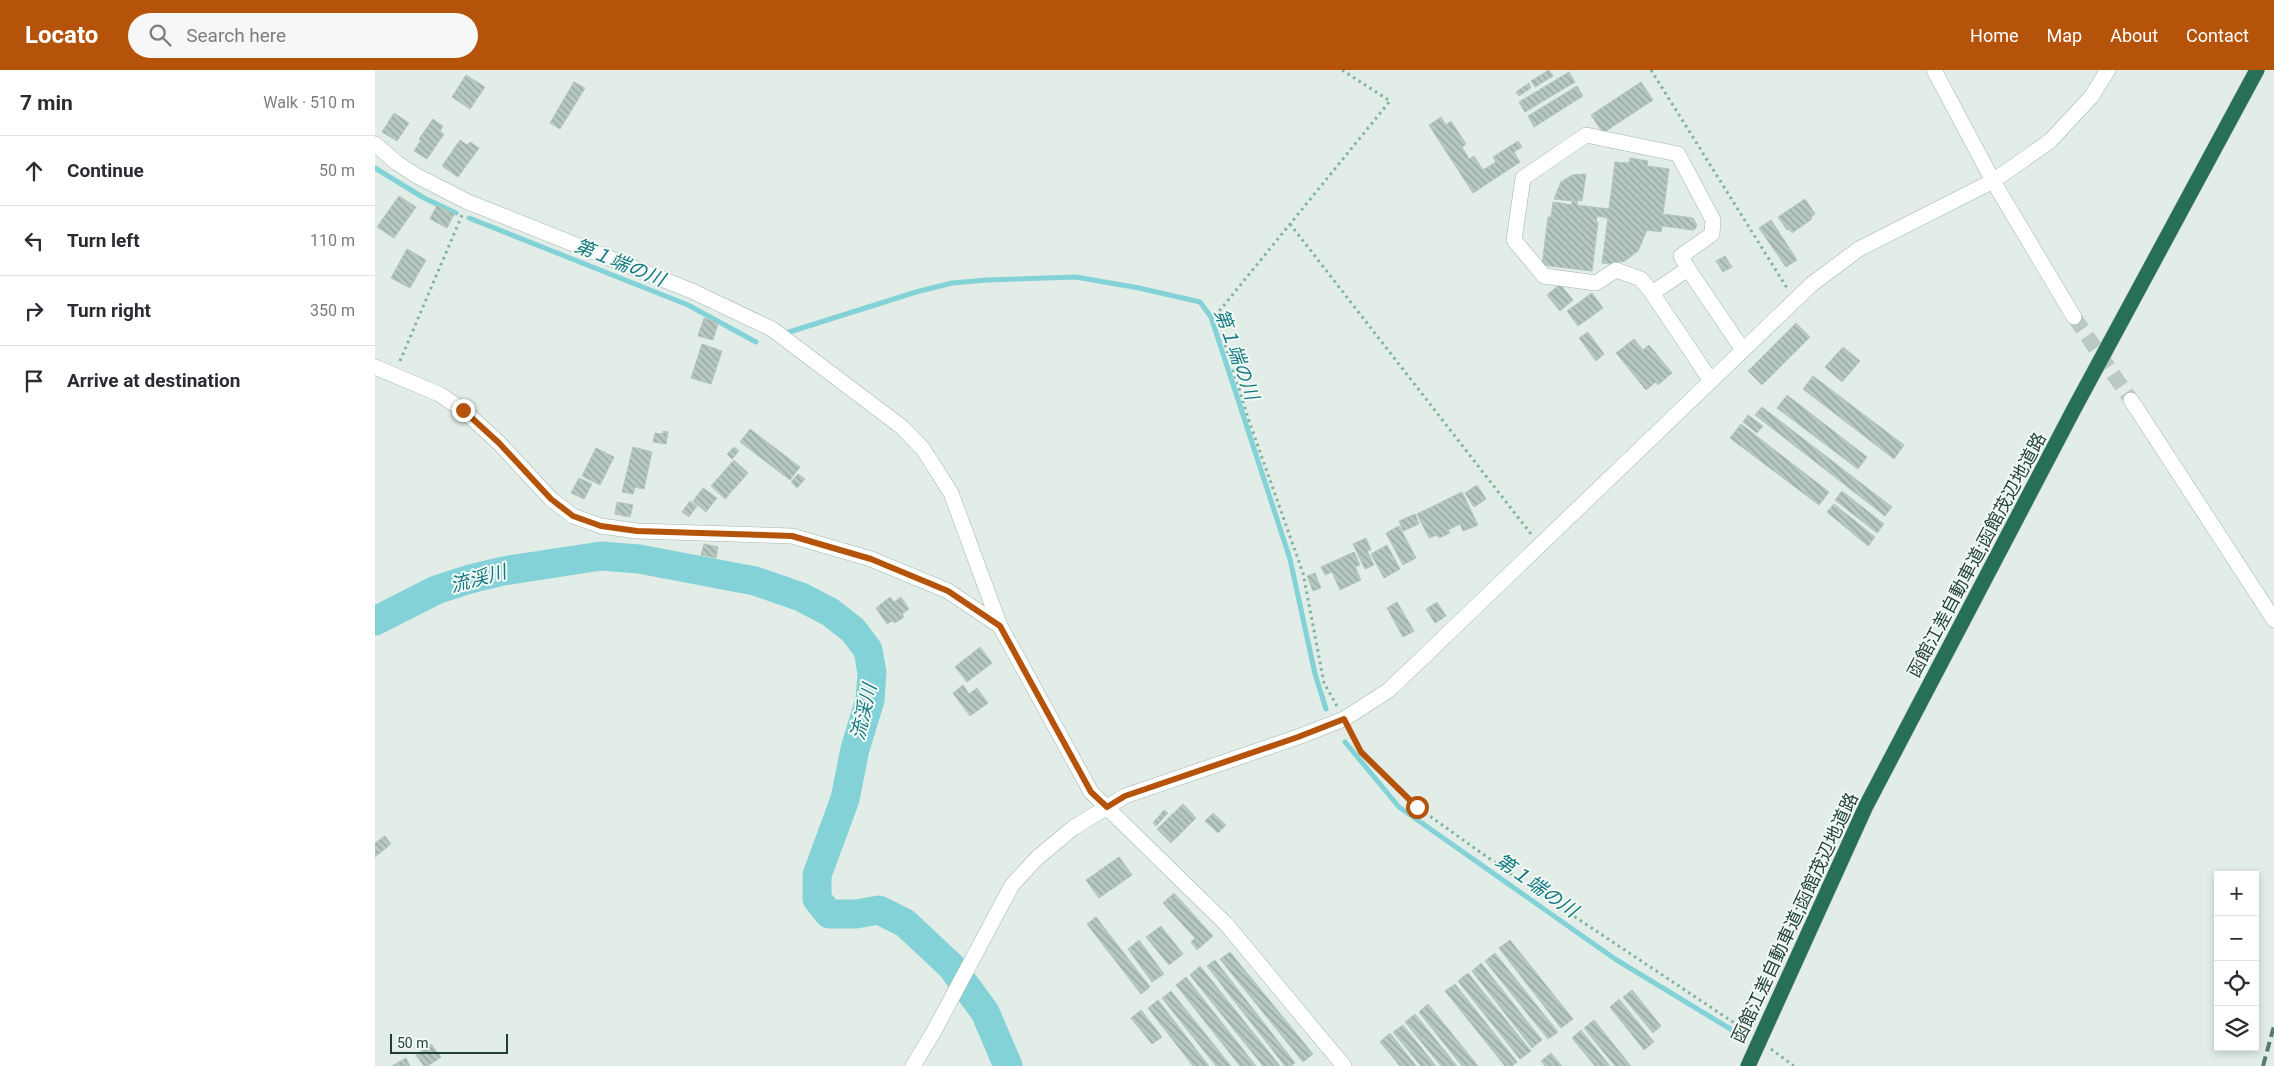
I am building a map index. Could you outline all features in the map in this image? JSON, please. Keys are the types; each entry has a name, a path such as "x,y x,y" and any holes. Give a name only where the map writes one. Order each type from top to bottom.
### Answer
{"highway":[{"name":"函館江差自動車道;函館茂辺地道路","path":"1748,1066 1867,806 2074,409 2257,70"}],"street":[{"path":"1934,70 1993,181 2074,317"},
{"path":"913,1066 933,1033 1011,885 1025,869 1073,828 1125,796 1298,737 1344,719 1389,690 1813,284 1859,249 1993,181 2050,141 2091,98 2107,70"},
{"path":"1711,381 1641,279 1616,270 1596,282 1544,276 1514,240 1523,178 1587,135 1678,154 1713,220 1712,234 1681,256 1743,350"},
{"path":"375,144 397,163 417,176 468,202 692,291 771,329 887,416 923,449 951,493 1000,626 1091,792 1226,924 1344,1066"},
{"path":"1652,293 1688,269"},
{"path":"375,367 439,394 463,410 499,443 551,499 573,516 601,526 637,531 792,536 871,559 948,591 1000,626"},
{"path":"2131,400 2274,620"}],"path":[{"path":"1342,70 1390,101 1216,315 1249,421 1303,573 1324,683 1361,752 1417,807 1518,879 1734,1021 1755,1037"},
{"path":"1651,70 1784,282 1793,303"},
{"path":"395,374 468,202"},
{"path":"1290,224 1540,546"},
{"path":"1769,1048 1794,1066"}],"building":[{"path":"1549,70 1553,76 1535,87 1531,81"},
{"path":"1569,72 1575,82 1525,112 1519,102"},
{"path":"466,75 485,87 470,109 452,97"},
{"path":"574,82 585,88 560,129 550,123"},
{"path":"1641,82 1653,100 1603,133 1591,115"},
{"path":"1529,83 1531,88 1519,96 1516,92"},
{"path":"1577,86 1583,96 1534,127 1528,116"},
{"path":"394,113 409,123 397,141 382,132"},
{"path":"1441,117 1446,125 1451,121 1466,144 1462,147 1469,159 1474,156 1483,170 1496,162 1493,157 1518,141 1522,147 1514,152 1520,162 1473,193 1429,125"},
{"path":"433,119 443,126 440,131 444,134 427,159 414,151 421,140 419,139"},
{"path":"460,140 467,145 470,142 479,148 458,177 442,166"},
{"path":"1630,158 1648,161 1647,166 1669,169 1663,214 1693,218 1697,225 1695,229 1662,226 1661,232 1647,230 1638,251 1625,261 1610,264 1602,263 1608,218 1597,216 1596,222 1598,222 1592,271 1542,265 1548,217 1551,217 1553,202 1572,205 1572,201 1554,199 1561,182 1572,175 1586,174 1582,201 1578,200 1577,205 1609,209 1615,162 1629,163"},
{"path":"399,196 416,207 394,238 377,227"},
{"path":"1805,199 1815,214 1811,217 1812,219 1792,233 1789,229 1787,230 1778,217"},
{"path":"437,205 454,214 447,228 430,219"},
{"path":"1771,220 1797,260 1786,267 1759,228"},
{"path":"407,249 426,260 410,288 391,278"},
{"path":"1725,256 1732,267 1723,272 1716,261"},
{"path":"1560,284 1573,300 1560,311 1547,295"},
{"path":"1592,293 1603,308 1578,326 1567,311"},
{"path":"704,318 718,323 713,340 698,336"},
{"path":"1796,323 1810,337 1762,385 1748,371"},
{"path":"1588,332 1604,354 1596,361 1579,338"},
{"path":"1634,339 1643,350 1649,345 1672,373 1658,385 1656,382 1646,390 1616,353"},
{"path":"702,344 722,351 711,384 691,378"},
{"path":"1843,347 1860,361 1842,382 1825,367"},
{"path":"1813,376 1904,445 1894,459 1803,389"},
{"path":"1787,395 1867,457 1858,469 1777,408"},
{"path":"1762,407 1892,507 1885,516 1755,415"},
{"path":"1748,415 1763,426 1757,433 1743,422"},
{"path":"1741,424 1829,492 1819,505 1730,438"},
{"path":"750,429 800,467 790,480 740,442"},
{"path":"663,431 668,432 666,444 653,442 655,433 663,434"},
{"path":"633,447 652,452 644,489 635,487 633,494 622,492"},
{"path":"734,447 739,451 732,459 727,454"},
{"path":"596,448 614,457 600,485 582,476"},
{"path":"734,460 748,473 725,499 711,486"},
{"path":"798,474 805,479 797,488 791,482"},
{"path":"579,478 592,484 584,499 571,493"},
{"path":"1477,485 1486,499 1474,507 1465,493"},
{"path":"703,488 717,498 706,512 693,501"},
{"path":"1842,491 1884,524 1877,533 1835,500"},
{"path":"1462,492 1478,525 1463,531 1460,524 1448,530 1450,533 1439,538 1437,535 1429,538 1417,514"},
{"path":"690,501 697,506 689,517 682,512"},
{"path":"617,502 633,505 630,517 615,514"},
{"path":"1834,504 1875,537 1868,546 1827,512"},
{"path":"1415,514 1419,524 1403,531 1399,521"},
{"path":"1399,526 1416,558 1403,565 1386,533"},
{"path":"1366,538 1371,550 1367,551 1374,565 1365,569 1353,544"},
{"path":"704,544 718,547 716,558 701,555"},
{"path":"1387,545 1400,569 1384,578 1371,554"},
{"path":"1354,552 1360,565 1355,567 1361,580 1340,590 1332,572 1325,575 1321,567"},
{"path":"1315,573 1321,588 1313,591 1307,576"},
{"path":"890,597 894,602 901,597 909,609 902,614 904,617 895,623 892,621 887,624 876,608"},
{"path":"1397,602 1414,631 1403,637 1387,608"},
{"path":"1437,602 1446,616 1435,623 1426,609"},
{"path":"980,647 992,663 967,682 955,667"},
{"path":"963,685 969,694 977,688 988,703 970,716 953,693"},
{"path":"1183,804 1196,818 1171,843 1157,829"},
{"path":"1164,810 1168,813 1156,826 1153,823"},
{"path":"1213,813 1226,825 1218,833 1205,821"},
{"path":"385,836 391,844 375,857 375,843"},
{"path":"1119,857 1132,875 1099,898 1086,880"},
{"path":"1174,893 1213,936 1197,950 1191,942 1195,938 1163,903"},
{"path":"1096,917 1150,987 1141,994 1087,924"},
{"path":"1161,926 1183,954 1169,965 1146,937"},
{"path":"1139,940 1164,974 1152,982 1128,949"},
{"path":"1510,940 1573,1019 1561,1028 1499,948"},
{"path":"1230,952 1313,1054 1303,1062 1220,959"},
{"path":"1495,953 1558,1032 1548,1039 1485,961"},
{"path":"1215,960 1295,1063 1291,1066 1285,1066 1207,966"},
{"path":"1481,963 1542,1040 1532,1048 1472,971"},
{"path":"1200,966 1280,1066 1263,1066 1190,975"},
{"path":"1468,973 1531,1051 1520,1059 1458,981"},
{"path":"1186,977 1256,1066 1240,1066 1176,985"},
{"path":"1455,984 1517,1062 1512,1066 1505,1066 1445,991"},
{"path":"1632,990 1661,1026 1653,1033 1623,997"},
{"path":"1171,991 1231,1066 1216,1066 1162,998"},
{"path":"1619,999 1654,1042 1644,1050 1610,1007"},
{"path":"1158,1000 1209,1066 1193,1066 1148,1008"},
{"path":"1428,1004 1478,1066 1462,1066 1419,1012"},
{"path":"1141,1010 1162,1037 1152,1044 1131,1018"},
{"path":"1415,1014 1457,1066 1441,1066 1405,1022"},
{"path":"1594,1020 1631,1066 1615,1066 1584,1028"},
{"path":"1403,1025 1436,1066 1421,1066 1393,1032"},
{"path":"1581,1030 1610,1066 1595,1066 1572,1038"},
{"path":"1390,1033 1416,1066 1400,1066 1380,1042"},
{"path":"431,1044 441,1057 428,1066 424,1066 416,1055"},
{"path":"1551,1053 1562,1066 1545,1066 1541,1061"},
{"path":"406,1058 410,1066 392,1066"}],"waterway":[{"name":"第１端の川","path":"375,168 424,198 456,213"},
{"name":"第１端の川","path":"469,218 688,305 756,342"},
{"name":"第１端の川","path":"786,333 916,292 952,283 987,280 1076,277 1139,288 1200,302 1211,317 1290,559 1315,674 1326,709"},
{"name":"流渓川","path":"375,621 436,590 470,579 503,571 601,556 639,559 755,581 801,597 830,612 853,630 868,650 872,673 870,700 855,749 845,799 817,875 817,899 829,914 856,914 879,910 905,923 951,966 985,1012 1008,1066"},
{"name":"第１端の川","path":"1345,742 1399,807 1615,959 1732,1030"}],"tunnel":[{"path":"2074,317 2131,400"}],"railway":[{"path":"2263,1066 2274,1026"}],"route":[{"path":"463,410 499,443 551,499 573,516 601,526 637,531 792,536 871,559 948,591 1000,626 1091,792 1107,807 1125,796 1298,737 1344,719 1361,752 1417,807"}]}
